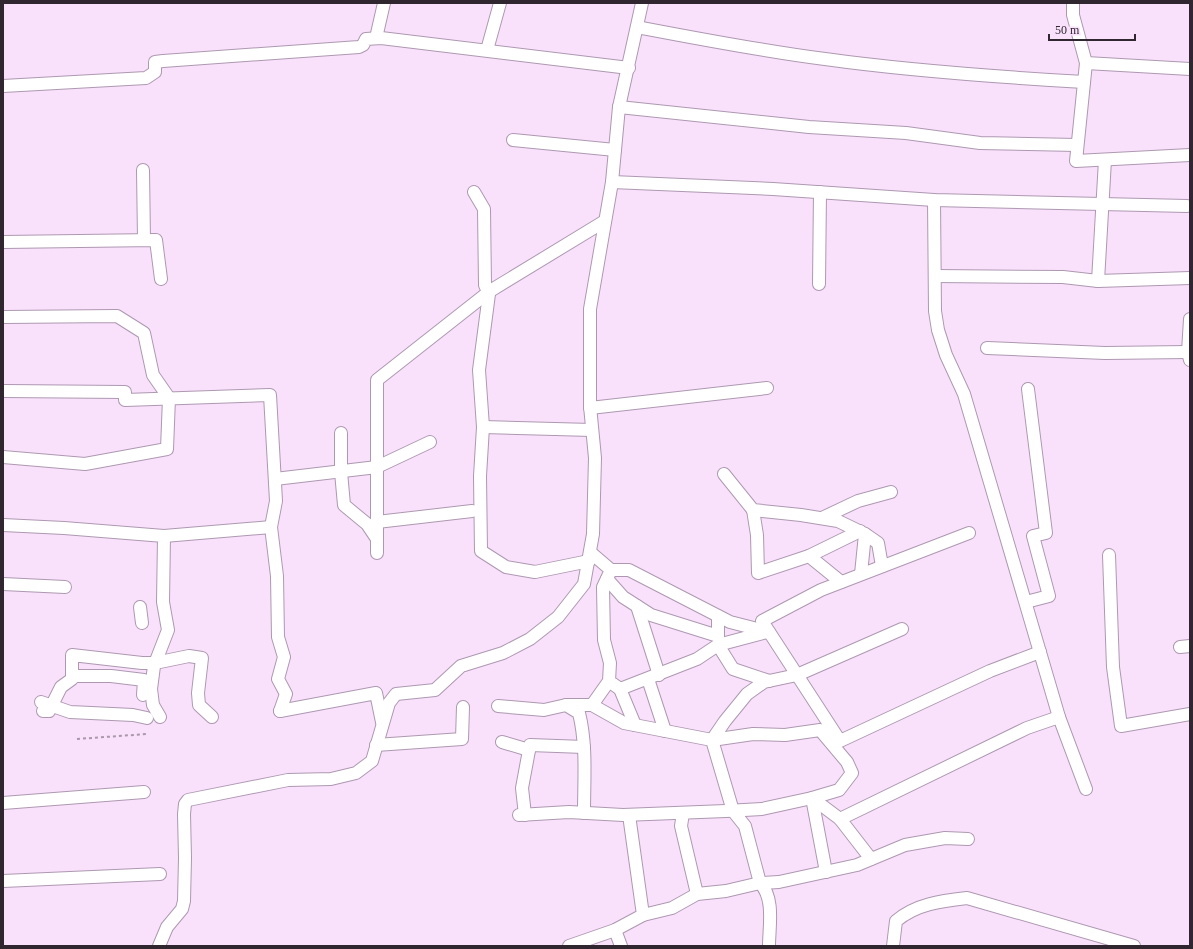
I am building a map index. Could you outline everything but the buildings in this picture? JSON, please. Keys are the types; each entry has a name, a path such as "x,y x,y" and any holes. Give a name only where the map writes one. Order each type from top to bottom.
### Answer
{"street":[{"path":"376,38 384,3"},
{"path":"487,50 500,3"},
{"path":"159,946 167,927 182,909 184,901 184,814 185,804 188,800 288,780 331,779 356,773 372,761 389,703 396,694 435,690 461,666 503,653 536,635 558,617 584,584 593,534 594,458 590,408 590,309 612,182 619,107 629,68 642,3"},
{"path":"1073,3 1073,15 1086,63 1076,160 1105,160 1190,155"},
{"path":"637,27 745,47 877,66 957,74 1084,82"},
{"path":"3,86 146,78 155,72 155,62 359,48 363,45 366,39 376,38 629,68"},
{"path":"1086,63 1190,69"},
{"path":"619,107 809,127 906,133 980,143 1077,145"},
{"path":"513,140 615,150"},
{"path":"1098,281 1105,160"},
{"path":"143,170 144,240"},
{"path":"612,182 820,192 934,200 1187,206"},
{"path":"474,192 484,208 485,285 488,292 479,370 483,427 480,476 481,551 506,567 535,572 589,556"},
{"path":"819,284 820,192"},
{"path":"934,200 936,276 935,311 938,330 946,355 964,394 1059,717 1086,789"},
{"path":"377,552 377,380 488,292 605,221"},
{"path":"3,242 156,240 162,279"},
{"path":"936,276 1063,277 1098,281 1190,278"},
{"path":"3,317 117,316 144,333 153,375 169,398 167,449 85,464 3,457"},
{"path":"987,348 1189,356 1190,319"},
{"path":"590,408 767,388"},
{"path":"1026,602 1049,596 1033,536 1046,533 1028,389"},
{"path":"3,391 125,392 125,400 270,395 276,502 272,527 277,576 278,637 284,657 278,678 286,694 280,711 376,693 382,724"},
{"path":"483,427 592,430"},
{"path":"341,433 341,472 344,505 367,524 377,539"},
{"path":"275,479 377,467 430,442"},
{"path":"724,474 753,510 757,534 758,573 809,556 862,533"},
{"path":"822,518 858,501 891,492"},
{"path":"753,510 838,521 878,543 882,566"},
{"path":"377,522 472,511"},
{"path":"3,525 164,536 272,527"},
{"path":"861,574 862,533"},
{"path":"969,533 821,590 762,621 840,741 990,671 1040,652"},
{"path":"152,717 153,705 151,689 155,663 168,630 163,602 164,536"},
{"path":"1108,555 1113,667 1121,726 1190,714"},
{"path":"589,556 609,574 623,597 651,615 718,636 718,616"},
{"path":"809,556 841,582"},
{"path":"609,574 629,570 730,622 769,632"},
{"path":"592,705 609,681 610,663 604,640 603,587 609,574"},
{"path":"3,584 65,587"},
{"path":"637,606 665,731"},
{"path":"140,607 142,623"},
{"path":"712,740 747,694 764,682 797,675 902,629"},
{"path":"620,689 697,659 718,645 769,632"},
{"path":"718,645 733,669 769,681"},
{"path":"152,717 70,712 46,706 61,687 72,679 72,656 142,664 189,656 202,658 198,693 199,705 212,717"},
{"path":"72,676 111,676 144,680 143,699 152,717"},
{"path":"609,681 620,689 635,725"},
{"path":"566,705 579,713 582,727 584,747 584,813"},
{"path":"498,706 544,710 566,705 592,705 624,723 712,740 753,734 785,735 820,730 847,762 852,773 839,790 812,798 762,809 629,815 584,813 522,815 522,788 530,745 584,747"},
{"path":"376,745 462,739 463,707"},
{"path":"840,819 1027,728 1059,717"},
{"path":"712,740 733,811 745,826 760,883 766,889 770,913 768,946"},
{"path":"502,742 529,750"},
{"path":"3,803 144,792"},
{"path":"812,798 840,819 871,859"},
{"path":"812,798 826,872"},
{"path":"683,813 681,826 697,894"},
{"path":"629,815 644,915"},
{"path":"569,946 615,930 644,915 672,908 697,894 726,891 760,883 779,882 857,865 912,844 945,838 968,839"},
{"path":"3,881 160,874"},
{"path":"893,946 896,921 906,913 940,901 967,898 1134,946"},
{"path":"615,930 621,946"}],"path":[{"path":"77,739 136,736 147,734"}]}
